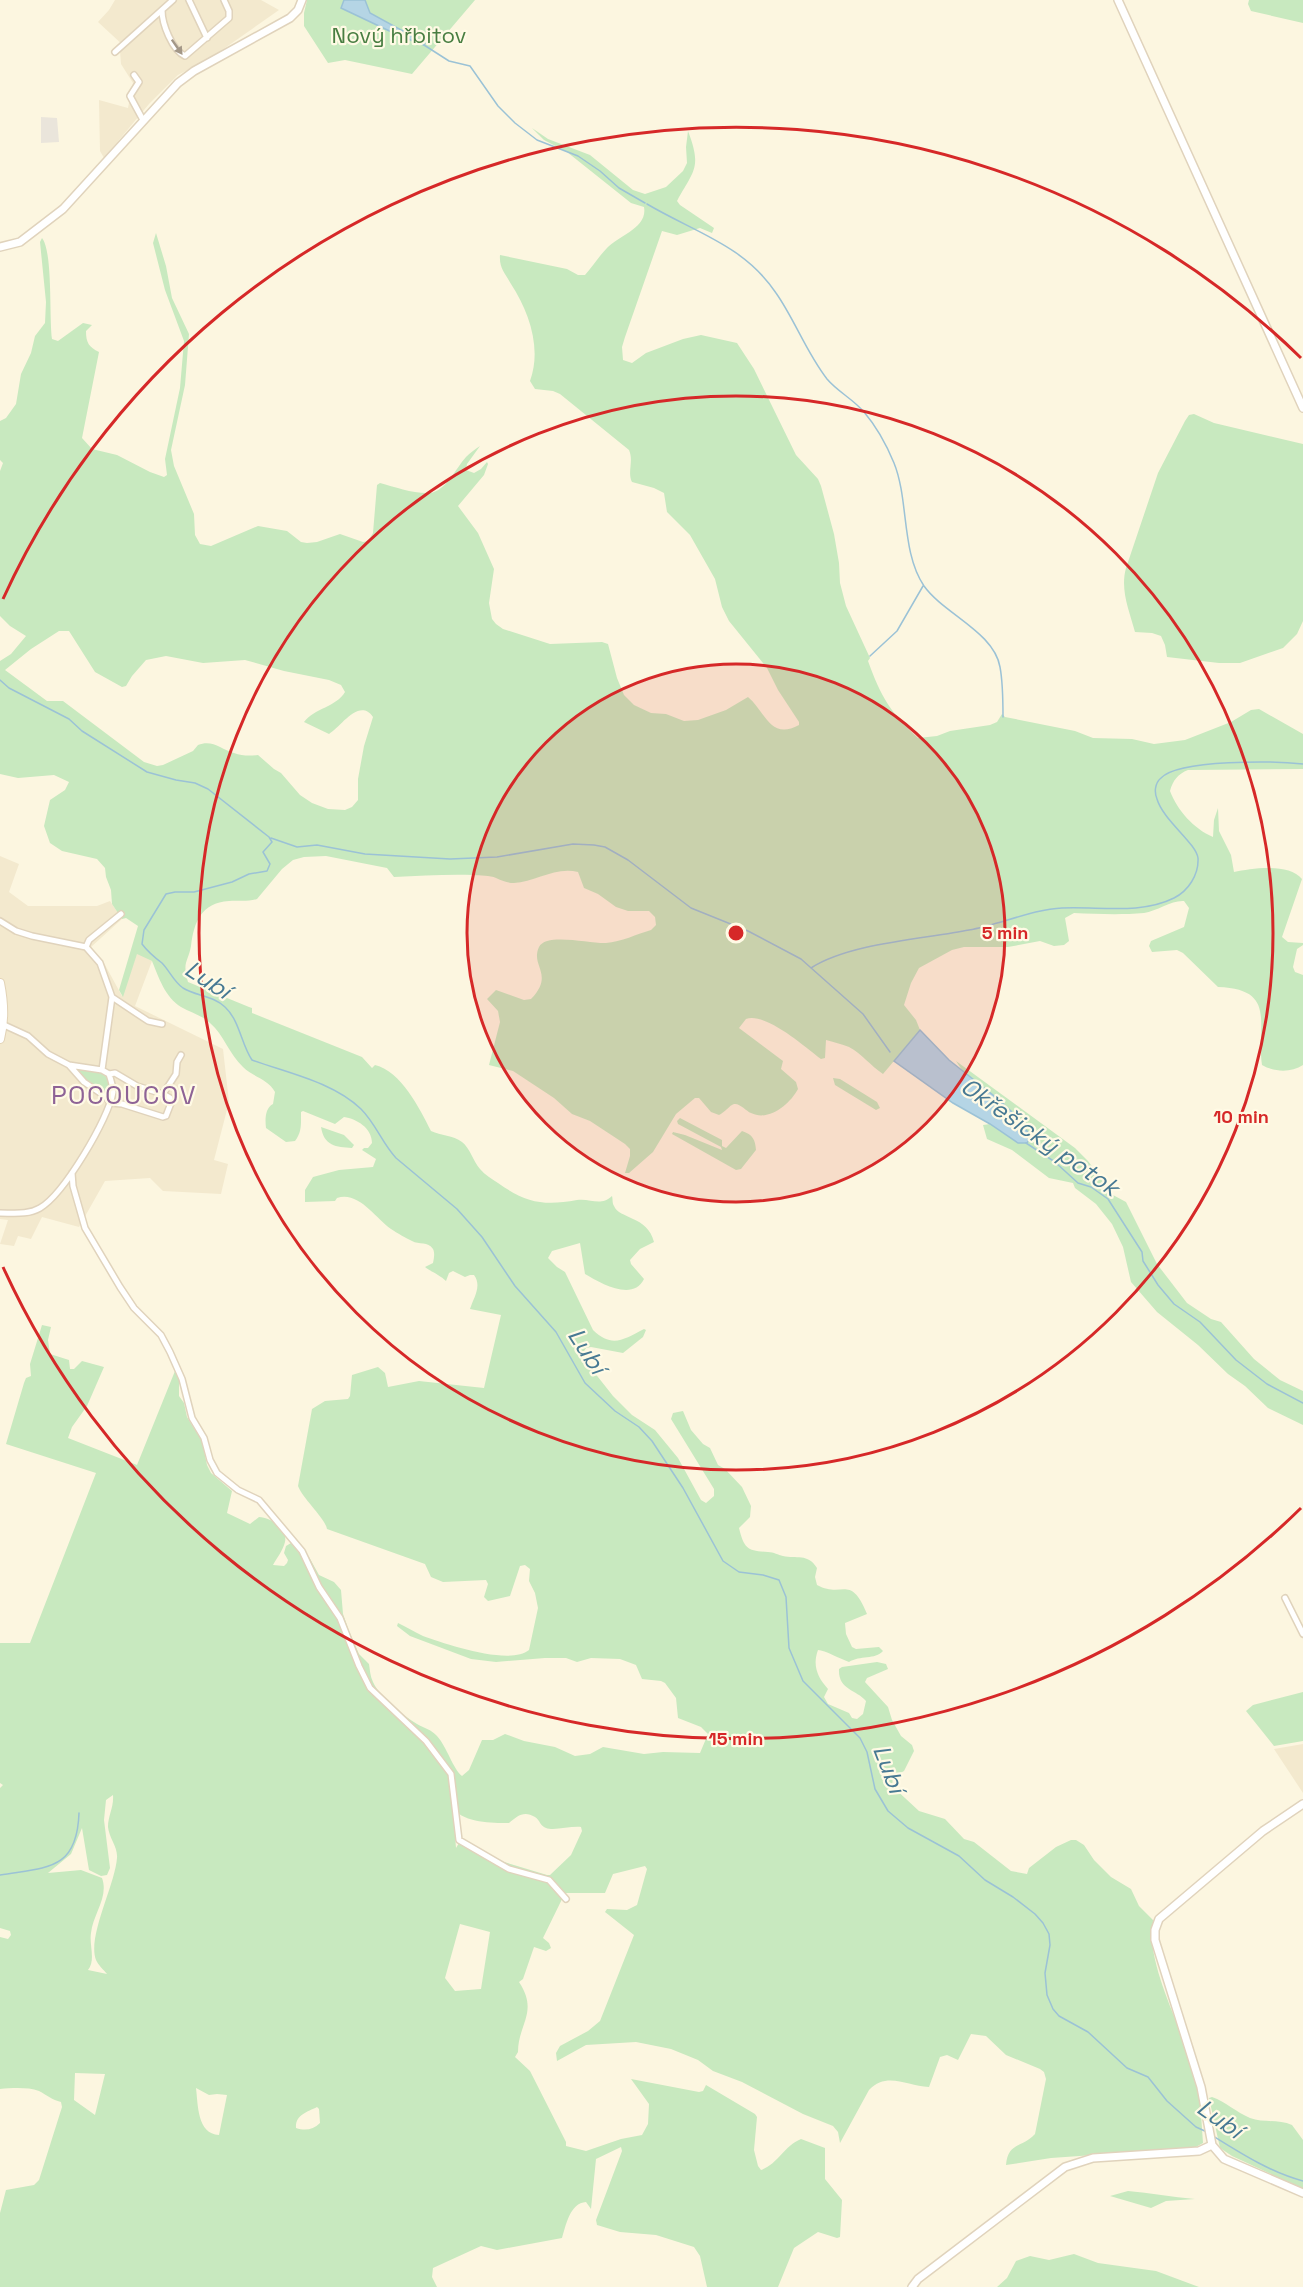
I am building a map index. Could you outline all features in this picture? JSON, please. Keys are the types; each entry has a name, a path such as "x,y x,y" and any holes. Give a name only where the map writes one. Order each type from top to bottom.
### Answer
{"main road":[{"path":"0,983 4,1025 0,1039"}],"street":[{"path":"115,52 173,0"},
{"path":"189,0 207,38"},
{"path":"162,10 162,16 175,48 182,56 188,55 229,18 229,11 224,0"},
{"path":"0,247 20,242 63,209 178,83 194,71 290,18 298,10 302,0"},
{"path":"1118,0 1303,408"},
{"path":"134,75 139,82 130,96 143,120"},
{"path":"86,947 89,940 121,914"},
{"path":"0,921 16,931 32,936 86,947 100,963 112,997 102,1070"},
{"path":"112,997 148,1021 162,1024"},
{"path":"4,1025 28,1036 48,1054 69,1065 102,1070 109,1074 115,1073 137,1086 163,1094 170,1098 171,1103 166,1116 163,1117 122,1104 110,1103"},
{"path":"163,1094 176,1074 177,1062 181,1055"},
{"path":"69,1065 84,1082 106,1097 110,1103"},
{"path":"0,1212 27,1213 40,1208 72,1173 89,1146 110,1103 113,1089 109,1074"},
{"path":"72,1173 73,1186 85,1228 134,1308 161,1335 182,1379 192,1418 204,1438 210,1460 217,1473 238,1490 259,1500 302,1551 319,1587 340,1618 370,1688 426,1742 451,1774 459,1840 509,1869 549,1881 566,1899"},
{"path":"1285,1598 1303,1634"},
{"path":"1303,1804 1263,1831 1159,1919 1155,1930 1158,1953 1196,2068 1211,2142 1224,2159 1303,2193"},
{"path":"912,2287 918,2279 1065,2167 1093,2158 1200,2151 1211,2142"}],"shaded area":[{"path":"115,0 261,0 279,10 212,57 178,75 149,104 104,158 100,151 99,100 128,108 133,83 121,64 120,51 125,47 98,22"},
{"path":"41,117 57,118 59,142 41,143"},
{"path":"0,856 19,864 9,892 28,906 97,906 110,901 122,919 91,947 104,963 122,996 137,953 152,961 135,1006 223,1049 229,1102 214,1160 228,1164 221,1194 163,1191 150,1178 105,1181 79,1227 42,1217 31,1239 18,1236 14,1246 0,1244 8,1220 0,1219"},
{"path":"1303,1744 1303,1793 1274,1749"}],"green space":[{"name":"Nový hřbitov","path":"307,0 475,0 412,74 345,60 328,63 304,26"},
{"path":"1249,0 1303,0 1303,23 1251,11"},
{"path":"532,128 548,139 590,155 633,190 645,194 666,187 683,171 687,163 688,131 695,153 694,168 677,201 714,228 712,233 700,228 677,235 662,231 625,337 622,347 623,360 632,363 646,353 701,335 737,343 754,369 796,455 818,479 834,534 840,583 846,606 870,658 868,661 877,685 893,712 918,738 990,725 997,722 1002,714 1005,717 1075,731 1093,738 1132,739 1154,744 1185,740 1231,722 1251,710 1259,709 1303,734 1303,769 1188,770 1176,778 1170,791 1187,818 1199,829 1213,837 1214,820 1218,808 1219,831 1231,855 1234,872 1260,868 1280,869 1296,874 1302,879 1282,937 1288,942 1303,943 1297,949 1293,967 1295,972 1303,975 1303,1065 1282,1071 1262,1065 1261,1023 1257,1002 1249,994 1237,989 1218,987 1177,950 1152,952 1149,946 1151,941 1184,927 1189,908 1184,901 1144,913 1074,913 1065,918 1069,941 1064,945 1054,946 1040,941 1008,947 964,947 952,950 919,968 904,1005 916,1020 920,1030 883,1074 849,1047 826,1040 825,1058 821,1059 774,1025 754,1018 746,1019 739,1028 783,1061 781,1069 796,1082 798,1089 794,1095 784,1106 765,1115 751,1113 734,1104 719,1115 711,1112 699,1098 695,1098 676,1114 653,1152 629,1173 625,1173 630,1149 625,1144 590,1121 572,1114 554,1098 513,1071 489,1065 500,1022 498,1011 487,999 496,990 524,1000 531,999 541,983 542,977 537,954 543,943 560,939 612,942 651,930 656,925 655,917 649,911 628,911 616,907 598,894 584,888 578,872 562,871 512,883 491,876 473,875 394,877 387,868 326,856 293,860 282,869 257,899 219,903 205,910 194,929 186,962 188,982 252,1008 252,1013 362,1057 372,1068 375,1065 384,1069 409,1092 431,1131 462,1142 482,1171 508,1190 527,1199 545,1203 582,1200 599,1202 612,1196 613,1205 617,1210 646,1227 654,1242 640,1249 630,1260 644,1279 639,1286 632,1289 624,1290 607,1286 585,1274 580,1243 552,1251 548,1258 565,1272 593,1330 600,1336 618,1340 646,1330 643,1337 623,1353 591,1347 586,1348 583,1358 613,1396 632,1415 655,1430 678,1458 701,1500 706,1503 714,1496 714,1489 671,1419 673,1413 683,1411 691,1430 703,1444 710,1448 718,1465 742,1487 751,1506 750,1517 739,1528 748,1548 781,1556 806,1558 817,1568 815,1577 817,1585 826,1589 851,1590 856,1594 867,1614 845,1623 846,1634 852,1647 856,1649 879,1647 883,1651 876,1656 849,1662 818,1650 816,1666 821,1681 828,1689 824,1697 828,1704 857,1719 863,1714 866,1701 844,1685 839,1676 839,1669 877,1662 886,1664 888,1669 867,1678 865,1682 888,1707 901,1736 912,1745 914,1751 904,1771 893,1777 892,1786 919,1811 945,1819 964,1839 974,1842 1011,1871 1027,1874 1029,1868 1056,1847 1076,1840 1084,1845 1094,1860 1111,1877 1131,1889 1139,1906 1154,1921 1152,1934 1156,1965 1184,2041 1203,2108 1201,2114 1203,2143 1194,2148 1051,2158 1006,2165 1010,2152 1035,2134 1046,2079 1044,2072 1040,2069 1006,2055 986,2036 971,2034 958,2060 947,2055 940,2057 929,2087 890,2080 876,2084 869,2090 840,2143 838,2132 833,2126 803,2114 742,2082 713,2071 698,2060 671,2049 636,2042 586,2045 557,2061 556,2053 560,2046 588,2031 600,2021 634,1935 605,1912 607,1909 627,1910 637,1905 647,1869 645,1866 613,1874 605,1893 565,1893 543,1938 551,1948 546,1951 534,1947 523,1979 519,1982 525,1992 527,2010 515,2057 530,2071 566,2146 586,2151 621,2139 642,2135 648,2124 649,2104 631,2079 699,2092 703,2091 706,2085 755,2114 757,2117 754,2150 761,2170 772,2164 790,2146 801,2139 825,2148 825,2179 842,2200 840,2237 818,2232 794,2248 778,2287 707,2287 700,2256 694,2247 656,2235 620,2232 597,2225 596,2220 622,2151 621,2147 596,2159 591,2209 586,2202 572,2210 562,2238 497,2250 481,2246 433,2268 432,2277 437,2287 0,2287 0,2213 6,2190 34,2185 39,2180 62,2107 61,2102 39,2091 20,2088 0,2089 0,1937 8,1939 11,1935 10,1931 0,1928 0,1788 3,1785 0,1783 0,1643 30,1643 96,1473 6,1444 24,1383 26,1378 31,1376 30,1364 42,1325 51,1327 48,1340 50,1354 69,1360 70,1369 74,1369 82,1361 104,1367 87,1406 72,1427 68,1438 137,1465 175,1371 179,1380 179,1396 184,1403 187,1417 202,1441 207,1465 211,1473 232,1491 227,1513 250,1524 259,1517 263,1518 273,1521 281,1528 285,1542 273,1565 284,1566 287,1563 288,1560 284,1553 286,1546 291,1543 300,1554 309,1557 319,1575 334,1582 341,1590 343,1614 349,1631 359,1654 369,1664 371,1678 377,1688 398,1711 435,1734 462,1776 469,1770 482,1740 493,1740 505,1734 524,1741 555,1747 575,1756 590,1754 603,1747 644,1754 700,1753 708,1734 701,1727 678,1718 676,1698 665,1683 642,1679 636,1665 620,1659 591,1658 577,1662 566,1658 545,1658 496,1662 471,1659 410,1636 397,1626 398,1623 423,1636 477,1652 508,1656 520,1654 529,1650 538,1608 535,1593 529,1581 530,1569 525,1565 520,1566 510,1596 488,1601 484,1597 488,1584 486,1580 443,1582 431,1577 425,1564 327,1529 298,1486 312,1409 325,1401 348,1399 352,1375 378,1367 385,1373 388,1387 419,1381 484,1388 501,1315 470,1309 477,1287 474,1275 465,1277 453,1271 449,1273 446,1281 425,1267 433,1263 434,1252 431,1247 393,1231 360,1202 345,1197 337,1198 335,1201 305,1202 305,1190 313,1177 339,1170 373,1167 376,1159 362,1150 368,1148 372,1143 367,1129 359,1122 349,1118 344,1117 335,1124 303,1111 297,1138 295,1141 286,1142 266,1128 266,1114 268,1108 273,1104 275,1092 264,1081 243,1067 207,1020 175,1003 163,987 152,961 137,954 123,997 119,990 138,926 126,918 122,919 112,904 105,868 97,859 62,851 50,843 44,826 50,800 65,790 69,782 54,775 18,778 0,774 0,661 11,654 26,636 10,626 0,616 0,471 3,463 0,460 0,421 6,418 16,404 21,374 31,353 35,336 45,323 46,302 40,242 42,238 48,256 52,339 58,341 83,323 92,325 86,331 87,342 99,352 82,438 92,449 117,455 164,477 167,475 165,459 180,388 184,341 165,290 153,243 156,233 166,266 172,298 189,334 185,385 171,450 174,466 194,514 195,535 200,544 211,546 258,526 287,531 301,542 307,543 340,534 363,542 368,541 373,533 377,485 380,483 418,492 436,491 446,484 466,457 480,446 467,464 466,470 474,473 487,462 484,475 458,506 478,533 494,569 489,603 492,619 496,624 503,629 550,644 602,642 608,644 624,695 634,705 651,713 666,714 684,721 698,720 726,710 748,697 775,727 789,729 799,725 767,668 729,621 722,607 715,579 690,535 667,512 664,493 632,482 629,450 560,394 535,389 530,381 535,356 532,331 523,306 501,267 500,255 585,275 607,248 637,226 644,214 644,207 631,203 567,152 544,140","holes":["59,631 69,631 95,672 122,687 126,686 146,660 166,656 203,663 245,660 329,680 341,685 345,692 341,697 304,722 329,734 356,712 362,710 373,717 364,746 358,779 358,800 352,807 345,810 328,809 312,803 300,795 281,773 258,755 240,755 208,743 198,745 193,751 163,765 157,766 144,762 63,701 47,701 5,670 31,649","113,1795 108,1827 117,1858 98,1925 94,1950 97,1962 107,1974 88,1970 92,1962 92,1926 104,1892 102,1878 81,1870 48,1873 71,1854 82,1828 89,1870 101,1876 107,1875 110,1868 104,1820 106,1800","453,1809 458,1814 472,1820 509,1823 518,1816 527,1814 537,1818 546,1828 581,1827 582,1831 571,1855 550,1875 501,1861 462,1838 456,1848","460,1924 490,1932 481,1989 455,1991 445,1978","75,2073 105,2074 95,2115 74,2100","196,2088 209,2095 227,2095 219,2135 206,2129 200,2117","317,2107 320,2123 309,2129 296,2128 297,2120 302,2114"]},
{"path":"1194,414 1214,423 1303,444 1303,621 1297,634 1283,648 1240,663 1167,657 1161,636 1135,632 1126,600 1124,576 1126,568 1158,473 1185,421 1189,415"},
{"path":"956,1061 1075,1148 1088,1161 1113,1195 1126,1202 1157,1264 1187,1303 1211,1319 1221,1322 1254,1359 1280,1380 1303,1391 1303,1425 1268,1408 1198,1345 1157,1312 1131,1282 1123,1247 1112,1224 1096,1204 1075,1188 1073,1183 1049,1178 1012,1150 987,1139 983,1125 990,1124 1018,1143 998,1099 964,1073"},
{"path":"75,1068 100,1072 107,1079 110,1093 94,1089"},
{"path":"833,1078 840,1079 877,1102 880,1108 876,1110 835,1085"},
{"path":"680,1118 722,1140 722,1146 726,1148 742,1131 753,1138 756,1150 741,1169 736,1170 672,1134 673,1132 685,1135 722,1150 721,1147 678,1124 677,1121"},
{"path":"321,1127 344,1135 354,1145 352,1148 341,1147 328,1142"},
{"path":"1303,1692 1303,1741 1274,1746 1246,1711 1253,1705"},
{"path":"1212,2097 1250,2118 1292,2125 1303,2140 1303,2189 1232,2156 1220,2148 1209,2098"},
{"path":"1128,2191 1195,2199 1166,2201 1151,2208 1110,2196"},
{"path":"1074,2254 1098,2263 1156,2271 1199,2287 997,2287 1007,2278 1016,2261 1030,2256 1049,2260"}],"water":[{"path":"344,0 365,0 370,13 425,43 424,45 341,8"},
{"path":"920,1030 949,1060 1012,1112 1031,1136 1027,1143 1018,1143 953,1103 894,1061"}],"waterway":[{"path":"424,45 449,61 470,66 498,106 537,140 578,156 619,188 645,203"},
{"path":"647,204 717,241 749,263 783,303 827,379 860,407 873,423 888,450 899,478 908,542 917,572 924,586 933,596 979,633 996,655 1002,679 1003,717"},
{"path":"870,656 897,631 923,586"},
{"name":"Lubí","path":"0,680 9,688 69,719 82,731 147,772 195,783 208,789 269,837 272,842 263,852 270,864 267,871 249,874 232,882 194,892 166,894 144,930 142,944 183,988 221,1003 225,1007 234,1019 252,1060 310,1079 350,1100 366,1115 396,1158 457,1209 482,1237 515,1286 556,1332 585,1383 615,1411 639,1427 652,1441 683,1488 723,1561 739,1572 779,1580 786,1597 789,1648 803,1681 860,1738 867,1752 875,1789 888,1811 908,1828 959,1856 985,1880 1035,1914 1049,1934 1050,1945 1045,1973 1047,1995 1053,2009 1059,2016 1088,2032 1127,2068 1148,2077 1167,2101 1196,2127 1207,2132"},
{"path":"811,968 866,947 969,930 1040,911 1062,908 1133,908 1174,898 1192,882 1197,870 1198,858 1192,845 1160,807 1156,793 1159,780 1171,772 1207,764 1251,762 1303,764"},
{"name":"Okřešický potok","path":"271,838 297,847 317,845 365,854 450,859 497,857 573,844 605,847 628,860 691,908 748,931 801,959 863,1014 890,1052"},
{"name":"Okřešický potok","path":"1026,1143 1055,1162 1078,1183 1091,1187 1108,1199 1142,1252 1143,1261 1158,1285 1174,1304 1200,1322 1236,1360 1267,1384 1303,1403"},
{"path":"0,1875 45,1867 66,1856 77,1832 79,1813"},
{"name":"Lubí","path":"1213,2136 1268,2168 1303,2181"}],"district":[{"name":"POCOUCOV","path":"124,1095"}]}
